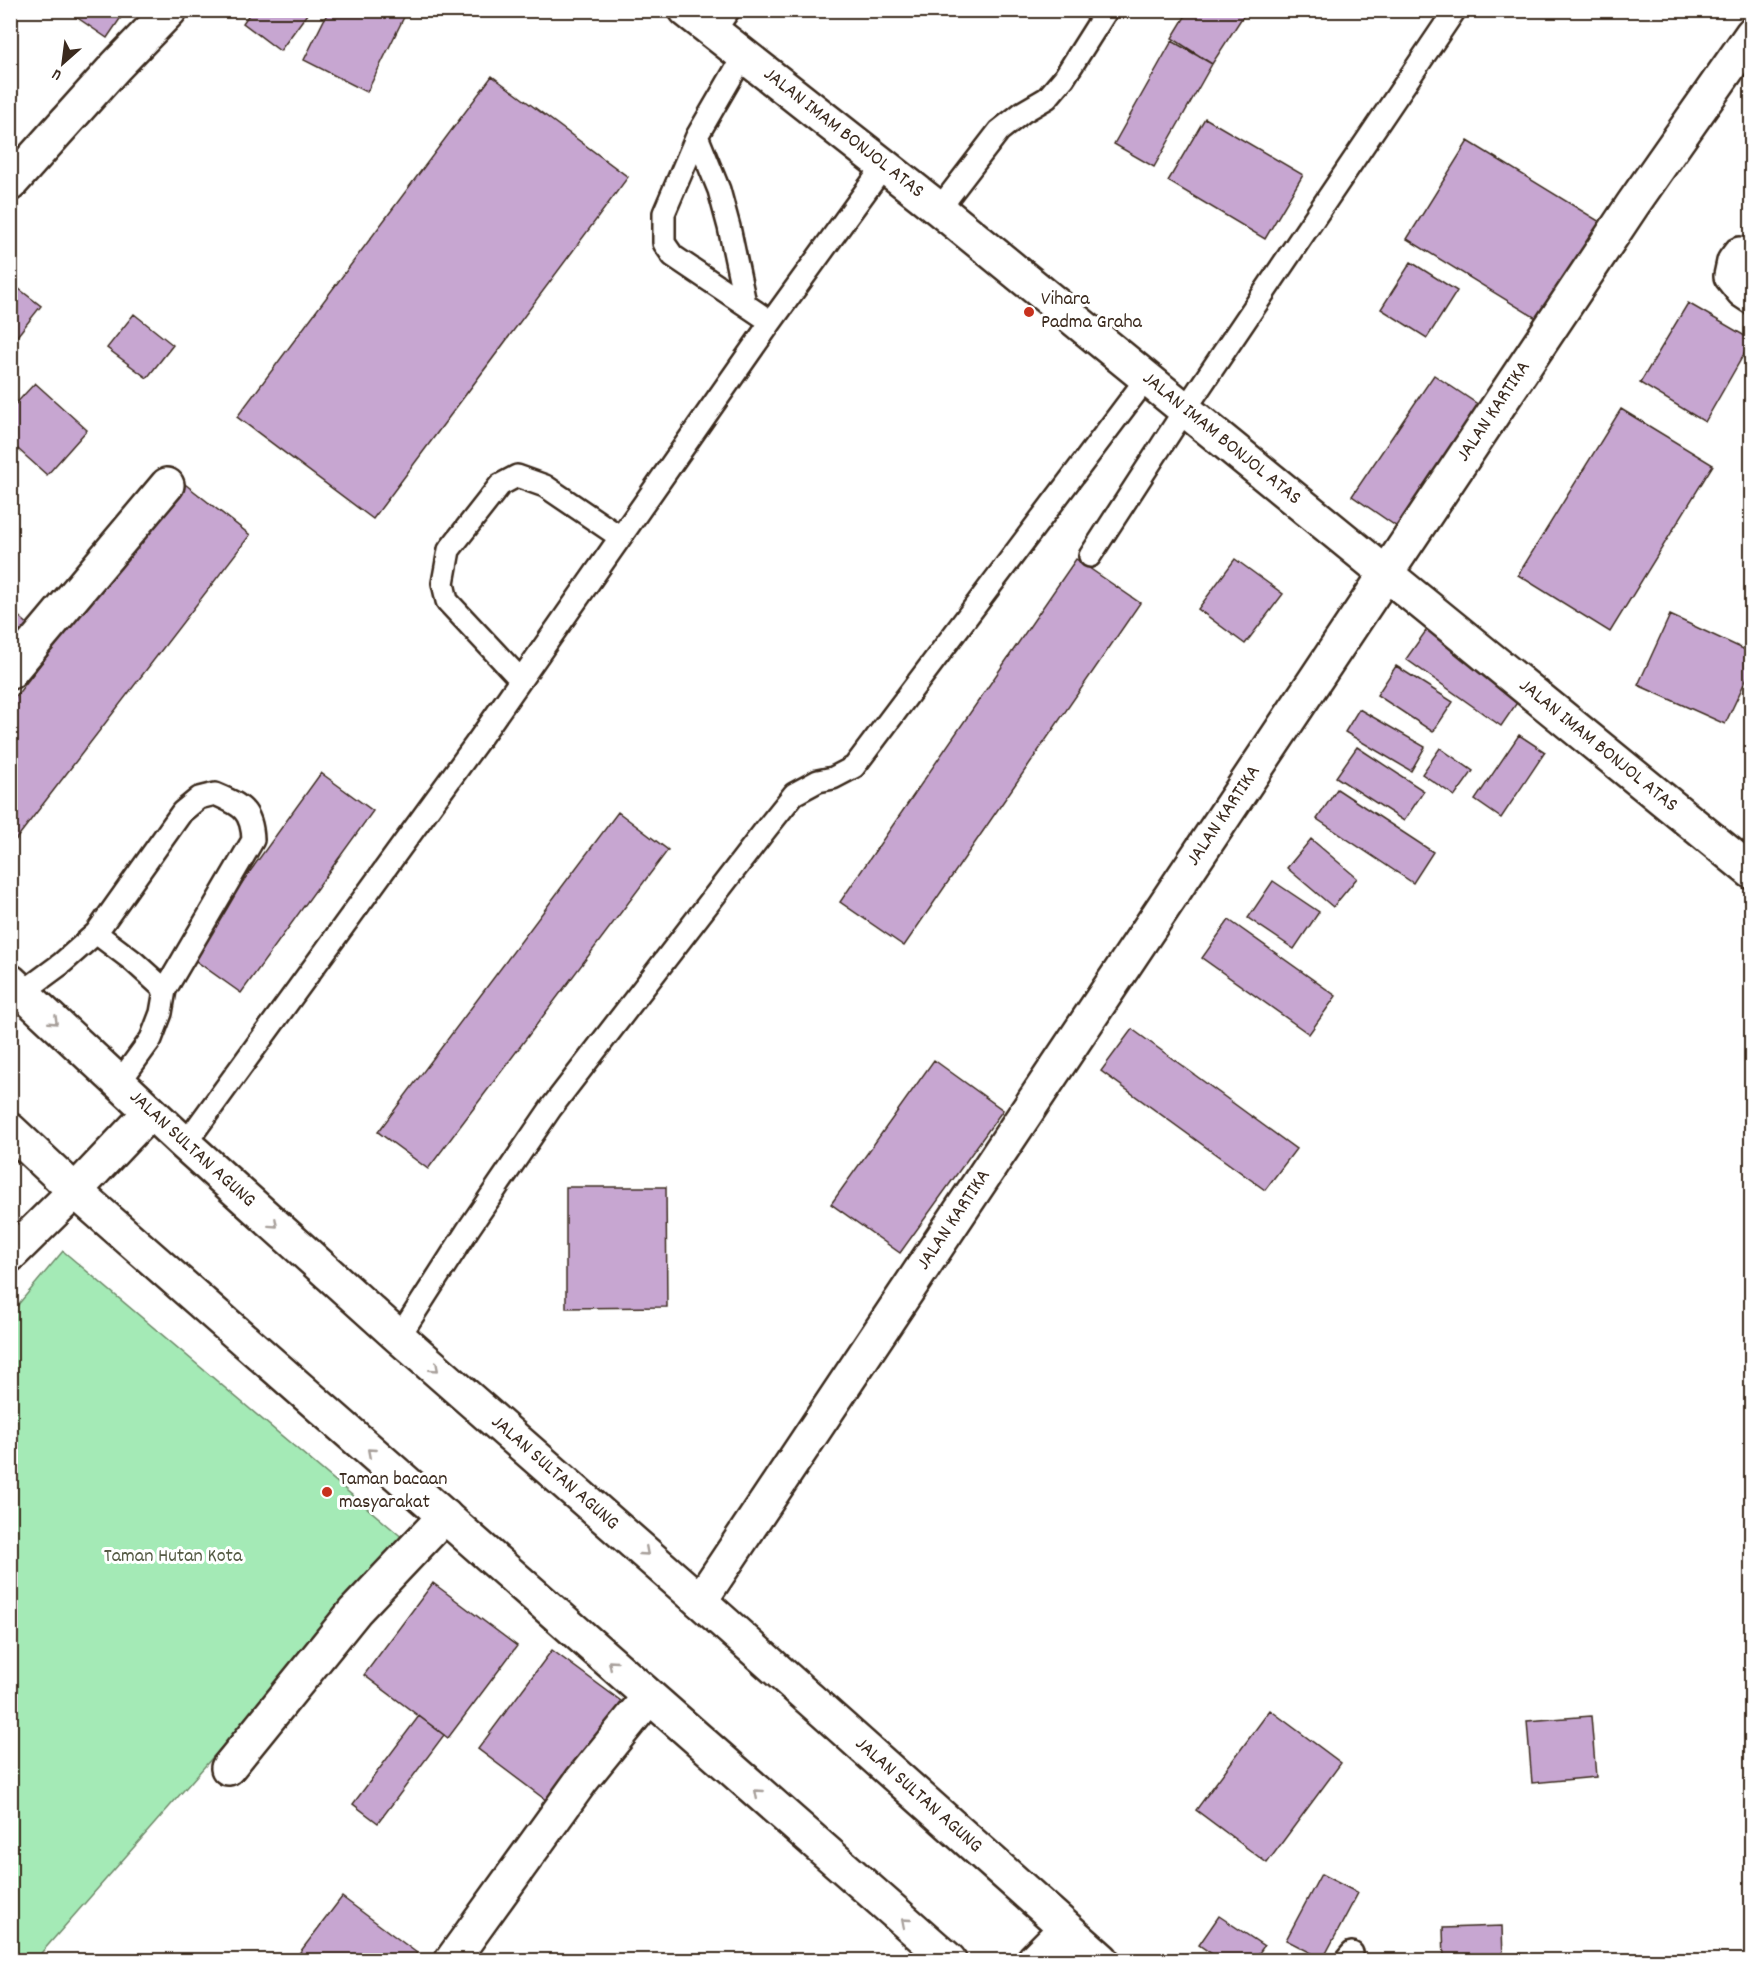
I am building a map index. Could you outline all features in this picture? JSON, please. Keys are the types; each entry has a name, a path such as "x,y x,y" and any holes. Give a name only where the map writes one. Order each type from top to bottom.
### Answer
{"street":[{"path":"10,184 116,66 170,10"},
{"name":"JALAN IMAM BONJOL ATAS","path":"686,10 721,21 744,55 939,210 1752,872"},
{"name":"JALAN KARTIKA","path":"700,1601 1633,204 1752,34"},
{"path":"1752,257 1740,254 1734,262 1731,276 1743,291 1752,297"},
{"path":"10,672 167,485"},
{"name":"JALAN SULTAN AGUNG","path":"17,987 150,1112 399,1337 700,1601 1102,1960"},
{"path":"10,1255 150,1112"},
{"path":"10,1130 75,1191 949,1960"},
{"path":"228,1768 355,1611 445,1516"},
{"path":"452,1960 581,1781 649,1696"},
{"path":"1034,1960 1065,1929"}],"lane":[{"path":"939,210 999,131 1023,112 1047,98 1064,78 1107,10"},
{"path":"1090,556 1184,411 1455,10"},
{"path":"744,55 697,136 664,213 664,243 673,256 771,321"},
{"path":"697,136 719,190 745,303"},
{"path":"185,1144 520,679 771,321 884,166"},
{"path":"399,1337 469,1228 551,1108 765,829 794,794 818,781 833,778 854,767 1146,379"},
{"path":"520,679 447,601 442,583 449,550 500,485 517,476 545,486 620,537"},
{"path":"17,987 61,964 96,933 182,812 199,798 215,794 246,810 252,824 253,840 165,990 161,1013 151,1039 119,1083"},
{"path":"96,933 133,961 165,990"}],"green space":[{"name":"Taman Hutan Kota","path":"63,1251 404,1539 35,1960 11,1960 11,1313"}],"building":[{"path":"66,10 126,10 107,38"},
{"path":"252,10 310,10 280,51 243,23"},
{"path":"329,10 407,11 367,92 304,60"},
{"path":"1189,10 1247,10 1212,64 1172,38"},
{"path":"1172,41 1212,64 1154,167 1114,144"},
{"path":"492,76 628,177 373,519 237,417"},
{"path":"1205,118 1303,175 1265,239 1168,181"},
{"path":"1468,141 1605,225 1544,323 1407,239"},
{"path":"1411,262 1457,291 1427,338 1381,309"},
{"path":"10,282 41,306 10,345"},
{"path":"1688,303 1752,340 1705,422 1640,383"},
{"path":"134,314 173,345 147,378 107,348"},
{"path":"1434,375 1485,409 1403,531 1352,496"},
{"path":"35,383 87,430 47,475 10,442 10,410"},
{"path":"1621,409 1713,465 1610,632 1518,575"},
{"path":"181,481 250,535 10,847 10,704"},
{"path":"1076,559 1140,603 904,946 840,902"},
{"path":"1235,559 1283,594 1245,644 1198,609"},
{"path":"10,609 36,631 10,660"},
{"path":"1670,615 1752,653 1752,667 1725,724 1638,685"},
{"path":"1428,628 1523,694 1501,726 1406,659"},
{"path":"1396,666 1453,702 1433,732 1377,695"},
{"path":"1359,709 1425,747 1411,771 1345,732"},
{"path":"1519,735 1545,752 1501,818 1475,800"},
{"path":"1357,747 1424,791 1404,821 1336,777"},
{"path":"1440,748 1473,771 1455,796 1422,774"},
{"path":"321,773 373,811 241,993 189,956"},
{"path":"1337,789 1433,852 1413,883 1317,819"},
{"path":"618,812 668,850 428,1169 378,1132"},
{"path":"1311,839 1357,878 1333,907 1287,868"},
{"path":"1273,881 1319,912 1294,949 1248,918"},
{"path":"1229,920 1336,996 1309,1034 1202,958"},
{"path":"1132,1029 1296,1149 1265,1190 1101,1071"},
{"path":"934,1060 1003,1110 900,1253 831,1204"},
{"path":"566,1187 666,1187 667,1307 566,1308"},
{"path":"433,1583 517,1646 448,1738 364,1675"},
{"path":"552,1650 629,1707 555,1807 478,1749"},
{"path":"1270,1710 1341,1763 1267,1863 1196,1810"},
{"path":"419,1716 444,1735 378,1823 353,1804"},
{"path":"1591,1716 1596,1777 1532,1783 1527,1721"},
{"path":"1321,1874 1358,1893 1323,1959 1286,1940"},
{"path":"342,1897 417,1953 411,1960 294,1960"},
{"path":"1219,1916 1264,1946 1254,1960 1221,1960 1199,1945"},
{"path":"1502,1926 1503,1960 1444,1960 1443,1928"}],"place":[{"name":"Vihara Padma Graha","path":"1029,312"},
{"name":"Taman bacaan masyarakat","path":"327,1492"}]}
